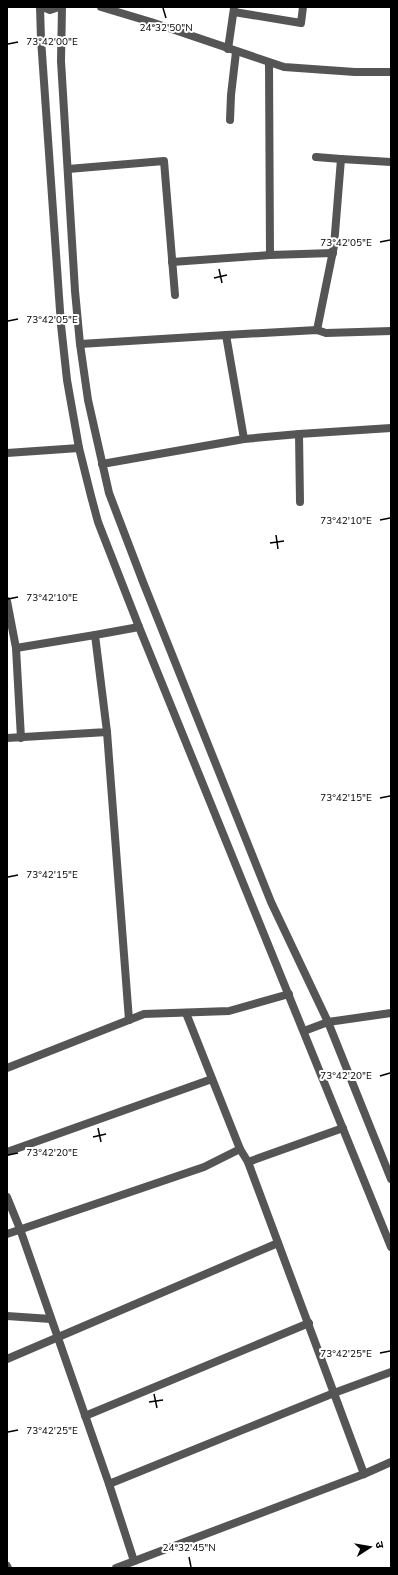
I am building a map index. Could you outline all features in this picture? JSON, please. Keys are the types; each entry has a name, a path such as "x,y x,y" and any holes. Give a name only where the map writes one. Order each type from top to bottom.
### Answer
{"street":[{"path":"58,7 50,10 42,7 41,39 61,325 67,380 79,448 98,522 139,627 391,1247"},
{"path":"62,7 61,61 75,292 80,344 88,400 109,492 143,582 271,902 328,1022 391,1179"},
{"path":"101,7 151,22 284,67 355,72 391,72"},
{"path":"230,120 234,10 301,22 303,7"},
{"path":"269,63 270,255"},
{"path":"316,157 391,162"},
{"path":"317,330 333,253 341,159"},
{"path":"68,169 164,161 174,295"},
{"path":"172,262 270,255 333,253"},
{"path":"80,344 317,330 326,332 391,332"},
{"path":"226,335 244,439"},
{"path":"102,464 244,439 391,428"},
{"path":"299,434 300,502"},
{"path":"7,453 79,448"},
{"path":"7,601 16,648 21,738"},
{"path":"16,648 139,627"},
{"path":"95,635 107,732 129,1020"},
{"path":"7,738 107,732"},
{"path":"7,1068 144,1014 229,1011 289,994"},
{"path":"186,1013 240,1149 248,1162 364,1474"},
{"path":"304,1031 328,1022 391,1013"},
{"path":"7,1152 212,1079"},
{"path":"248,1162 343,1128"},
{"path":"7,1234 204,1167 240,1149"},
{"path":"7,1197 20,1229 109,1484 134,1561"},
{"path":"7,1359 278,1244"},
{"path":"7,1316 51,1319"},
{"path":"85,1416 309,1323"},
{"path":"109,1484 334,1393 391,1372"},
{"path":"116,1568 364,1474 391,1462"}]}
